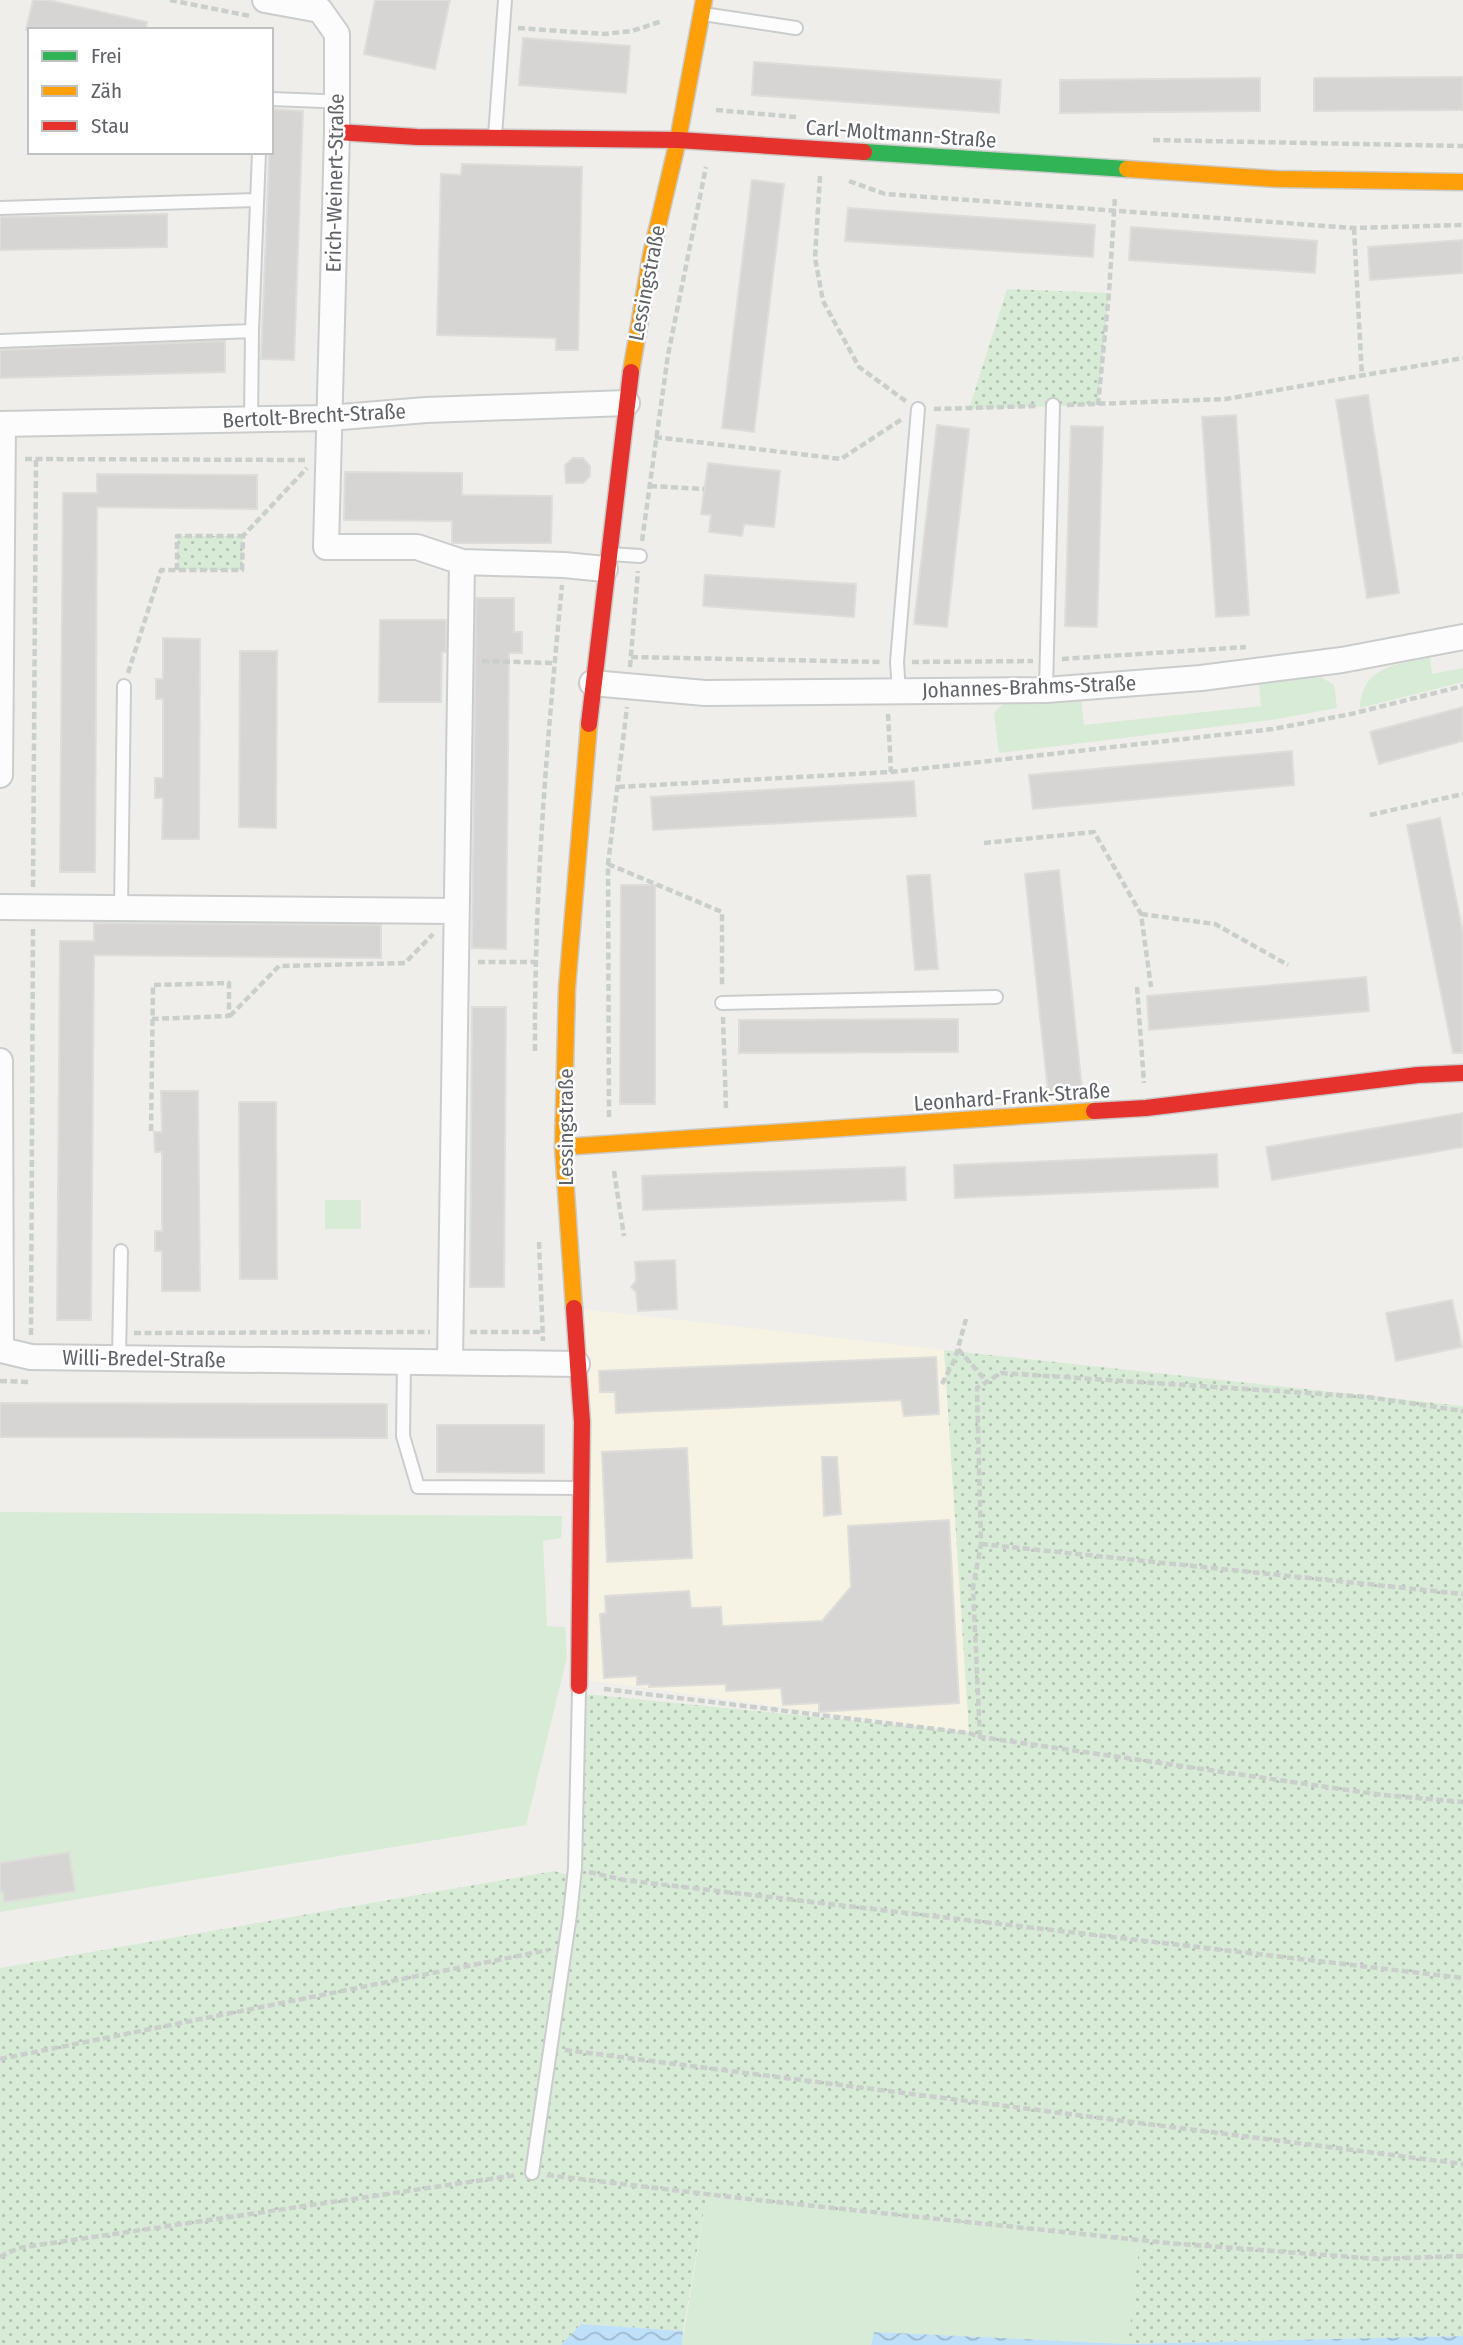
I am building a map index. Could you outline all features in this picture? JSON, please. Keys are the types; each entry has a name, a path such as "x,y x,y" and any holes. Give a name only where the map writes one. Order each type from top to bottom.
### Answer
{"street":[{"name":"Lessingstraße","path":"579,1686 582,1422 577,1364 578,1252 563,1147 567,988 592,683 627,403 651,255 678,140 703,7"},
{"name":"Erich-Weinert-Straße","path":"264,9 320,10 337,34 337,132 328,418"},
{"name":"Carl-Moltmann-Straße","path":"337,132 417,136 678,140 1277,179 1463,182"},
{"name":"Bertolt-Brecht-Straße","path":"2,424 328,418 426,410 627,403"},
{"path":"328,418 326,547 417,547 462,562 564,565 606,562"},
{"path":"0,775 2,424"},
{"path":"450,1362 462,562"},
{"name":"Johannes-Brahms-Straße","path":"592,683 705,693 1046,690 1201,678 1342,660 1463,637"},
{"path":"0,907 456,911"},
{"name":"Willi-Bredel-Straße","path":"0,1061 0,1350 31,1357 577,1364"},
{"name":"Leonhard-Frank-Straße","path":"563,1147 1146,1108 1418,1075 1463,1073"}],"lane":[{"path":"495,137 505,0"},
{"path":"703,7 796,28"},
{"path":"273,99 323,102"},
{"path":"251,420 251,331 259,154"},
{"path":"0,208 257,200"},
{"path":"0,341 251,331"},
{"path":"1046,690 1053,405"},
{"path":"893,693 918,410"},
{"path":"606,562 640,556"},
{"path":"121,909 124,686"},
{"path":"722,1003 996,997"},
{"path":"119,1358 121,1251"},
{"path":"404,1362 403,1436 418,1487 581,1488"},
{"path":"533,2173 575,1868 579,1686"}],"path":[{"path":"170,0 264,9"},
{"path":"503,27 604,34 632,31 662,21"},
{"path":"716,110 799,117"},
{"path":"1142,140 1463,146"},
{"path":"821,150 815,258 823,301 859,367 918,410"},
{"path":"624,1236 609,1144 608,864 629,686 640,556 668,355 708,159"},
{"path":"1098,405 1115,167"},
{"path":"846,180 885,194 1354,228 1463,225"},
{"path":"1354,228 1362,377"},
{"path":"623,437 658,437 841,459 868,439 918,410 1226,399 1463,358"},
{"path":"3,459 313,460 243,536 242,570 161,570 124,686"},
{"path":"650,486 704,489"},
{"path":"177,570 177,536 243,536"},
{"path":"460,661 555,663"},
{"path":"618,787 891,772 1273,729 1351,714 1463,687"},
{"path":"891,772 893,693"},
{"path":"1370,815 1463,794"},
{"path":"984,844 1094,832 1141,914 1151,987"},
{"path":"608,864 722,912 727,1137"},
{"path":"152,1019 229,1016 279,966 405,963 456,911"},
{"path":"1141,914 1215,924 1288,965"},
{"path":"456,962 534,961"},
{"path":"151,1131 153,985 229,983 229,1016"},
{"path":"1137,987 1146,1108"},
{"path":"942,1384 958,1348 966,1319"},
{"path":"119,1333 542,1332"},
{"path":"31,1333 44,1333"},
{"path":"958,1348 988,1382"},
{"path":"980,1737 973,1588 981,1544 977,1388 1001,1373 1368,1397 1463,1411"},
{"path":"981,1544 1463,1594"},
{"path":"579,1686 969,1733 980,1737 1383,1795 1463,1802"},
{"path":"575,1868 624,1880 1463,1978"},
{"path":"0,2059 565,1947"},
{"path":"550,2048 1463,2164"},
{"path":"0,2257 18,2248 533,2173 757,2200 1168,2243 1379,2259 1463,2256"}],"shaded area":[{"path":"573,1308 944,1350 969,1733 587,1680"}],"green space":[{"path":"1007,289 1109,293 1098,405 969,409"},
{"path":"177,536 243,536 242,570 177,570"},
{"path":"1430,657 1432,674 1463,668 1463,682 1360,708 1362,694 1374,676 1393,666"},
{"path":"1321,677 1334,685 1337,708 1271,720 999,753 994,713 1007,700 1081,698 1084,725 1261,706 1259,684"},
{"path":"325,1200 361,1200 361,1229 325,1229"},
{"path":"944,1350 1463,1406 1463,2336 1128,2344 1140,2240 756,2202 707,2193 683,2331 581,2324 561,2345 0,2345 0,1968 554,1871 582,1879 585,1694 969,1732"},
{"path":"0,1512 562,1516 561,1538 543,1541 547,1626 565,1627 567,1657 526,1825 0,1912"},
{"path":"707,2193 756,2202 1141,2240 1128,2344 874,2332 871,2345 682,2345"}],"water":[{"path":"581,2324 683,2331 682,2345 561,2345"},
{"path":"874,2332 1128,2344 1463,2336 1463,2345 871,2345"}],"building":[{"path":"33,0 48,0 147,22 146,28 26,30"},
{"path":"375,0 450,0 435,69 364,54"},
{"path":"523,38 630,46 626,93 519,85"},
{"path":"754,62 1001,80 999,113 752,95"},
{"path":"1463,77 1463,110 1314,111 1314,78"},
{"path":"1260,78 1260,111 1060,113 1060,80"},
{"path":"273,109 303,111 294,360 261,359 269,154 273,154"},
{"path":"462,164 582,167 578,350 556,350 556,338 437,335 441,174 461,175"},
{"path":"752,180 784,184 754,432 722,428"},
{"path":"848,208 1095,225 1093,257 845,241"},
{"path":"167,214 167,247 0,250 0,217"},
{"path":"1131,227 1317,241 1315,273 1129,260"},
{"path":"1463,240 1463,273 1370,280 1368,247"},
{"path":"225,341 225,372 0,378 0,350"},
{"path":"1368,395 1399,593 1367,598 1336,400"},
{"path":"1236,415 1249,615 1216,617 1202,417"},
{"path":"937,425 969,429 947,627 914,624"},
{"path":"1071,426 1103,427 1097,627 1065,626"},
{"path":"573,458 583,458 590,466 590,476 583,483 566,483 565,465"},
{"path":"708,463 780,471 774,527 744,524 742,536 709,532 711,515 701,514"},
{"path":"345,472 462,473 462,495 552,496 551,543 452,543 452,521 344,520"},
{"path":"97,474 257,475 257,509 97,507 95,872 60,872 63,493 97,493"},
{"path":"705,575 856,584 854,617 703,606"},
{"path":"476,598 514,598 514,632 522,632 522,653 509,653 506,949 472,948"},
{"path":"380,620 446,620 441,702 379,702"},
{"path":"163,638 200,639 199,839 162,839 163,798 155,798 155,778 163,778 163,699 156,699 156,679 163,679"},
{"path":"240,651 277,651 276,828 239,827"},
{"path":"1463,707 1463,741 1379,764 1370,732"},
{"path":"1292,751 1294,785 1033,809 1029,775"},
{"path":"914,781 916,816 653,830 651,797"},
{"path":"1440,818 1463,934 1463,1053 1453,1053 1407,825"},
{"path":"1059,870 1082,1089 1048,1092 1025,874"},
{"path":"930,875 938,969 915,970 907,876"},
{"path":"621,885 655,885 655,1104 620,1104"},
{"path":"94,923 381,925 381,958 94,955 91,1320 57,1320 60,941 94,941"},
{"path":"1366,977 1369,1011 1149,1030 1147,996"},
{"path":"472,1007 506,1007 504,1287 470,1287"},
{"path":"958,1019 958,1052 739,1053 739,1020"},
{"path":"161,1091 198,1091 200,1291 162,1291 162,1251 155,1251 155,1231 162,1231 162,1152 155,1152 154,1132 162,1132"},
{"path":"239,1102 276,1102 277,1279 240,1279"},
{"path":"1463,1113 1463,1147 1272,1180 1266,1147"},
{"path":"1217,1154 1218,1187 955,1198 954,1165"},
{"path":"905,1167 906,1200 643,1210 642,1176"},
{"path":"675,1260 677,1309 638,1311 636,1292 631,1287 636,1281 635,1262"},
{"path":"1452,1300 1462,1347 1396,1361 1386,1313"},
{"path":"936,1357 939,1414 904,1416 901,1400 616,1413 615,1392 600,1392 599,1371"},
{"path":"0,1403 387,1404 387,1438 0,1437"},
{"path":"437,1425 544,1425 544,1473 437,1472"},
{"path":"687,1448 692,1558 607,1562 602,1452"},
{"path":"822,1457 837,1457 841,1514 824,1516"},
{"path":"949,1520 959,1703 819,1712 819,1703 783,1705 781,1688 726,1691 726,1684 649,1687 649,1684 637,1685 637,1676 604,1678 600,1614 606,1613 605,1596 689,1591 691,1608 721,1607 722,1626 822,1621 851,1587 848,1526"},
{"path":"69,1852 75,1891 4,1902 3,1892 0,1892 0,1863"}],"traffic: fast":[{"path":"864,152 1127,169"}],"traffic: slow":[{"path":"631,372 651,255 678,140 704,0"},
{"path":"1127,169 1277,179 1463,182"},
{"path":"574,1308 563,1147 567,988 589,724"},
{"path":"563,1147 1094,1111"}],"traffic: jam":[{"path":"337,132 417,137 678,140 864,152"},
{"path":"589,724 631,372"},
{"path":"1094,1111 1146,1108 1418,1075 1463,1073"},
{"path":"574,1308 582,1422 579,1686"}]}
